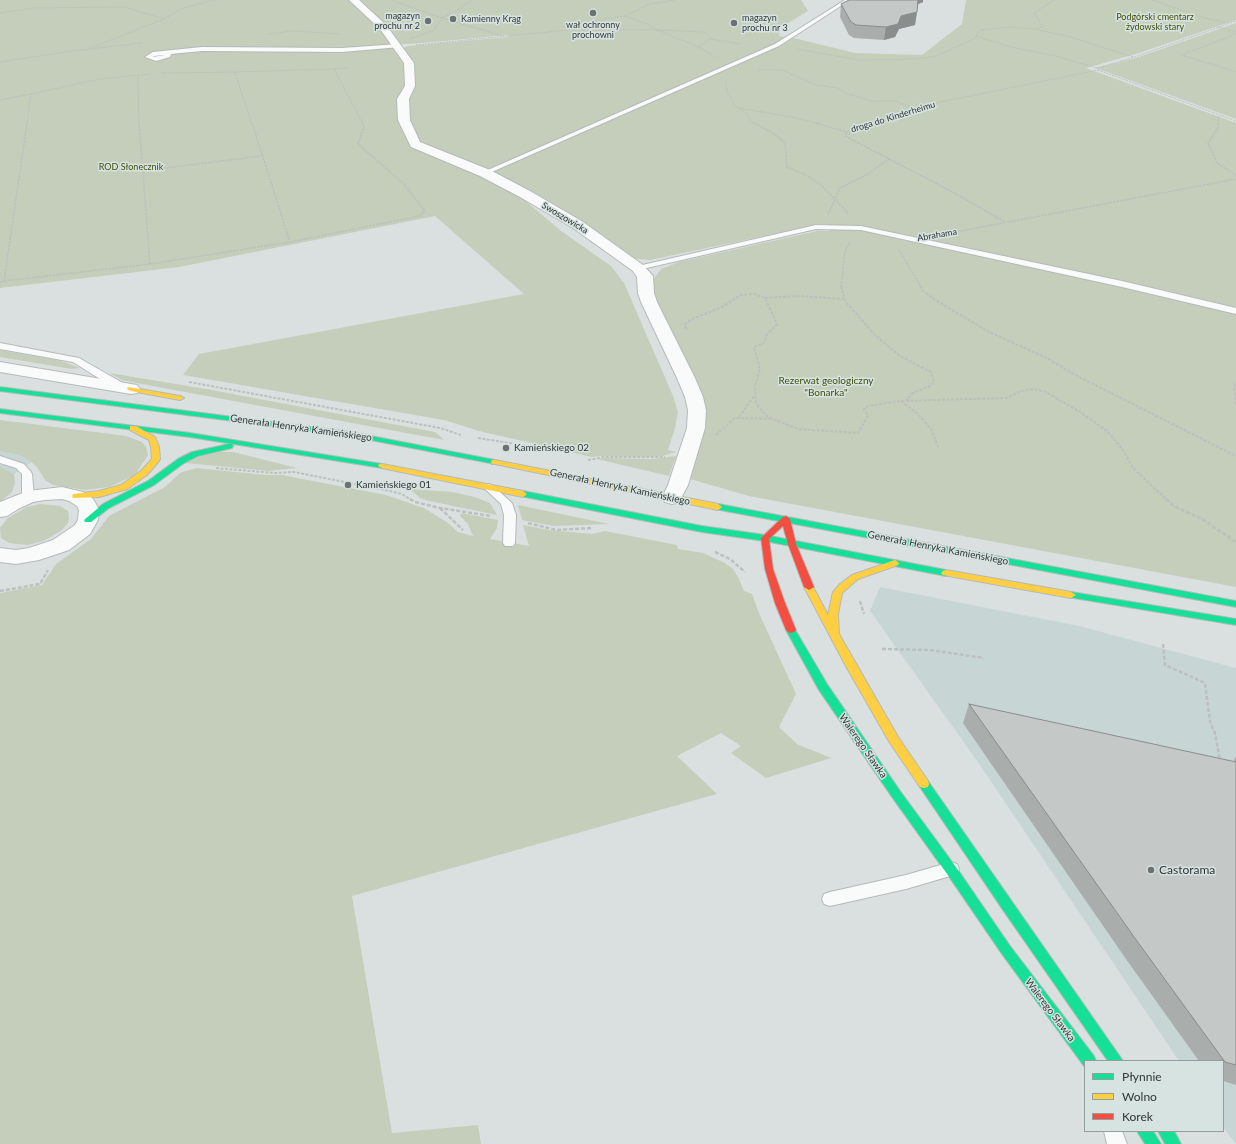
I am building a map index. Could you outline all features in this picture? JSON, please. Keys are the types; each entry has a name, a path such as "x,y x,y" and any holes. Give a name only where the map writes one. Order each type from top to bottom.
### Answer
{"main road":[{"name":"Generała Henryka Kamieńskiego","path":"0,389 350,434 577,477 672,498 1236,604"},
{"path":"131,389 191,400"},
{"path":"0,411 250,444 360,462 694,527 765,538 1008,585 1236,622"},
{"path":"251,412 350,434"},
{"path":"76,496 99,494 124,487 144,473 156,459 155,447 152,439 133,428"},
{"path":"88,520 106,506 151,483 182,461 195,454 224,446 250,444"},
{"path":"765,538 786,519 792,544 810,590 852,668 894,740 1115,1060"},
{"name":"Walerego Sławka","path":"765,538 766,554 776,591 790,628 823,687 1006,950 1088,1060"},
{"path":"835,636 833,614 838,592 843,586 855,578 895,563"},
{"path":"1145,1132 1154,1144"},
{"path":"1166,1132 1174,1144"}],"street":[{"name":"Swoszowicka","path":"354,0 383,27 409,63 410,86 403,99 404,120 415,144 485,173 578,225 638,268"},
{"path":"638,268 645,276 646,294 649,302 694,397 697,410 696,428 672,498"},
{"path":"0,367 131,389"},
{"path":"0,511 11,504 28,497 62,493 76,496 85,502 89,510 88,520 83,528 74,537 61,545 46,552 16,557 0,555"}],"lane":[{"path":"485,173 777,45 848,0"},
{"path":"163,53 202,49 342,50 396,44"},
{"name":"Abrahama","path":"638,268 816,228 864,229 917,240"},
{"path":"917,240 1122,284 1236,311"},
{"path":"0,346 76,360 109,380 131,389"},
{"path":"0,459 20,466 27,474 28,497"},
{"path":"488,487 506,503 510,515 510,543"},
{"path":"830,899 906,882 977,862"},
{"path":"1060,1024 1084,1067"},
{"path":"1113,1132 1117,1144"}],"path":[{"path":"0,62 84,50 164,19 183,8 215,0"},
{"path":"391,0 442,18 505,37"},
{"path":"396,44 434,30 442,18 461,8 472,0"},
{"path":"568,30 609,18 624,16 650,4 676,0"},
{"path":"1034,29 1043,27 1034,13 1054,0"},
{"path":"1152,0 1201,17 1228,23"},
{"path":"0,13 33,8 124,7 164,19"},
{"path":"624,16 649,25 657,30 699,47 729,66 758,70 782,70 816,85 837,88 848,94 871,100 896,101 915,110"},
{"name":"droga do Kinderheimu","path":"1005,222 947,189 845,136 847,132 908,114 915,110 941,102 1098,69 1236,21"},
{"path":"777,45 859,60 915,59 936,56 974,39 980,30 1009,27 1034,29 1067,36 1135,57"},
{"path":"1217,27 1236,33"},
{"path":"396,44 505,37 568,30 657,30 705,32 711,38 699,47"},
{"path":"1236,33 1182,55 1236,72"},
{"path":"976,36 1011,47 1055,56 1098,69 1236,121"},
{"path":"729,66 728,71 724,76 726,88 737,108 747,114 751,122 773,133 784,143 787,167 808,176 820,184 864,229 854,236 845,251 841,286 845,299 856,315 876,336 900,356 931,372 934,382 930,386 913,393 906,401"},
{"path":"0,100 100,79 138,75 348,68"},
{"path":"0,282 189,259 290,242 419,216 425,211 403,183 358,144 364,127 334,69"},
{"path":"235,72 290,242"},
{"path":"138,75 142,171 150,264"},
{"path":"4,281 31,94"},
{"path":"737,108 796,118 847,132"},
{"path":"1219,114 1218,128 1208,143 1217,163 1236,175"},
{"path":"142,171 261,156"},
{"path":"816,228 827,216 836,200 840,188 868,174 889,159"},
{"name":"Abrahama","path":"917,240 1236,179"},
{"path":"890,234 923,291 934,299 989,332 1047,358 1075,375 1236,456"},
{"path":"665,336 687,332 685,324 692,318 722,307 741,295 755,294 765,298 799,296 845,299"},
{"path":"765,298 777,324 767,334 764,343 754,347 760,369 755,386 755,395 756,404 768,416 798,429 858,433 868,416 864,409 868,406 900,401 1006,398 1021,391 1032,389 1044,391 1080,412 1107,431 1124,450 1133,468 1174,506 1202,519 1236,542"},
{"path":"184,381 440,428 462,435"},
{"path":"1236,384 1234,387 1236,406"},
{"path":"739,417 755,395"},
{"path":"900,401 918,414 931,429 938,447"},
{"path":"693,438 715,436 735,418 739,417 776,419"},
{"path":"475,438 535,447 545,452"},
{"path":"594,458 665,457"},
{"path":"209,468 275,473 294,472 390,490 402,494 415,502 440,508 510,519 556,530 595,528"},
{"path":"440,508 463,530"},
{"path":"710,549 730,559 747,575"},
{"path":"0,591 40,584 53,565"},
{"path":"1164,644 1165,665 1205,683 1210,722 1215,733 1220,764"},
{"path":"882,649 930,650 984,658"}],"shaded area":[{"path":"0,430 62,441 0,484"},
{"path":"880,587 1079,626 1236,668 1236,1144 1224,1128 1224,1060 1178,1060 980,765 870,611"}],"green space":[{"name":"ROD Słonecznik","path":"0,0 352,0 379,27 396,48 404,61 412,145 473,172 521,197 561,231 611,266 624,283 673,396 678,412 668,450 676,452 663,456 648,457 592,457 479,431 444,420 183,375 199,354 524,294 435,216 179,267 0,288"},
{"path":"358,0 801,0 808,11 780,28 779,36 798,39 855,53 922,55 962,24 966,0 1236,0 1236,20 1139,53 1086,68 1236,123 1236,587 749,496 690,479 706,421 705,403 653,294 653,280 661,269 679,262 817,231 830,231 828,224 811,226 650,260 630,258 573,219 418,141 406,119 412,63 403,48 408,46 509,37 508,35 398,44"},
{"path":"1236,23 1236,119 1096,68 1136,58"},
{"path":"0,350 61,361 80,368 72,369 0,357"},
{"path":"109,373 206,389 435,432 444,440 122,380"},
{"path":"0,420 126,436 142,442 146,447 148,455 135,475 109,487 85,490 53,485 45,480 37,467 29,460 20,455 0,451"},
{"path":"220,452 233,452 297,468 269,471 186,463 199,457"},
{"path":"676,456 669,476 597,459 652,459"},
{"path":"0,467 14,474 15,483 12,492 0,502"},
{"path":"196,468 266,475 282,475 386,495 424,508 448,523 458,532 473,536 468,524 460,516 462,513 498,520 497,528 490,539 529,546 523,525 549,530 592,534 605,531 677,545 678,549 703,553 725,563 733,569 744,591 752,594 759,613 796,694 779,727 797,744 831,758 766,778 731,753 741,746 721,733 677,756 717,794 352,896 392,1133 478,1125 481,1144 0,1144 0,593 42,585 56,564 91,539 109,516 165,487 180,473"},
{"path":"410,489 452,492 475,497 490,503 497,515 429,501 420,498"},
{"path":"41,504 60,506 68,511 68,523 61,531 43,541 28,545 9,543 1,538 0,528 8,518 27,507"},
{"path":"518,505 609,524 554,526 522,520"}],"building":[{"path":"849,0 918,0 917,12 901,16 898,24 886,27 856,25 851,22 841,4"},
{"name":"Castorama","path":"969,704 1236,762 1236,1065 1225,1062"}],"traffic: fast":[{"path":"0,389 350,434 495,462"},
{"path":"0,411 190,435 382,466"},
{"path":"88,520 106,506 151,483 181,461 195,454 229,446"},
{"path":"523,494 702,529 765,538 946,573"},
{"path":"718,507 1236,604"},
{"path":"1071,595 1236,622"},
{"path":"791,630 823,687 896,794 954,874 1006,950 1088,1060"},
{"path":"924,784 1007,906 1115,1060"},
{"path":"1145,1132 1154,1144"},
{"path":"1166,1132 1174,1144"}],"traffic: slow":[{"path":"131,389 180,398"},
{"path":"76,496 99,494 124,487 144,473 156,459 155,447 152,439 133,428"},
{"path":"495,462 718,507"},
{"path":"382,466 523,494"},
{"path":"835,633 833,614 838,592 843,586 855,577 895,563"},
{"path":"946,573 1071,595"},
{"path":"809,587 852,668 894,740 924,784"}],"traffic: jam":[{"path":"791,630 769,569 765,538 786,519 792,544 809,587"}],"place":[{"name":"wał ochronny prochowni","path":"593,13"},
{"name":"Kamienny Krąg","path":"453,19"},
{"name":"magazyn prochu nr 2","path":"428,21"},
{"name":"magazyn prochu nr 3","path":"734,23"},
{"name":"Kamieńskiego 02","path":"506,448"},
{"name":"Kamieńskiego 01","path":"348,485"},
{"name":"Castorama","path":"1151,870"}],"park label":[{"name":"Podgórski cmentarz żydowski stary","path":"1155,22"},
{"name":"Rezerwat geologiczny \"Bonarka\"","path":"826,386"}]}
